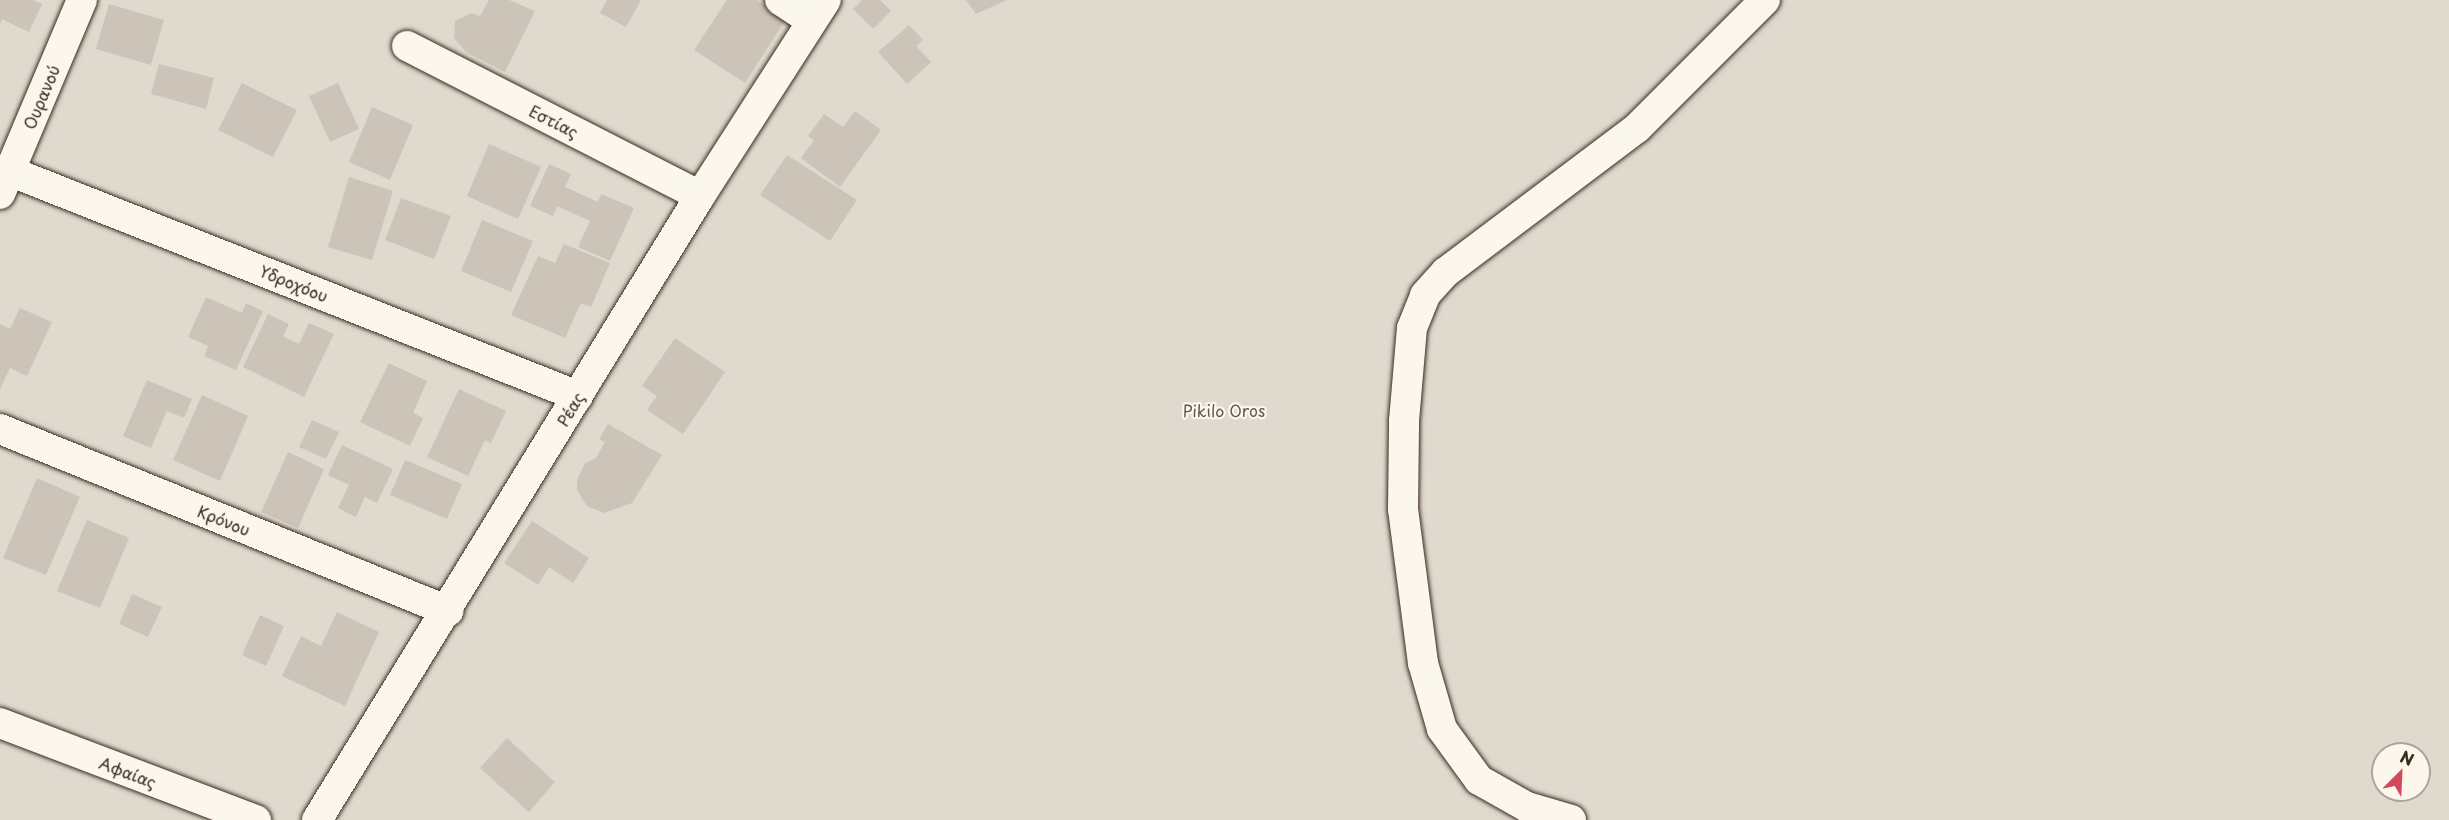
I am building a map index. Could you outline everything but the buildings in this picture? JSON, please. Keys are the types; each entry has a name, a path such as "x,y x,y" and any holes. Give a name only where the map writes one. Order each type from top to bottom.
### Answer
{"street":[{"name":"Ουρανού","path":"5,182 82,0"},
{"path":"780,0 818,10"},
{"path":"1571,820 1527,807 1479,780 1442,729 1423,663 1403,509 1404,421 1412,328 1425,295 1446,272 1638,128 1765,0"},
{"name":"Ρέας","path":"317,820 448,611 700,196 818,10"},
{"name":"Εστίας","path":"408,46 700,196"},
{"name":"Υδροχόου","path":"5,182 578,396"},
{"name":"Κρόνου","path":"0,429 448,611"},
{"name":"Αφαίας","path":"0,723 256,820"}],"green space":[{"name":"Pikilo Oros","path":"0,0 2449,0 2449,820 0,820"}]}
